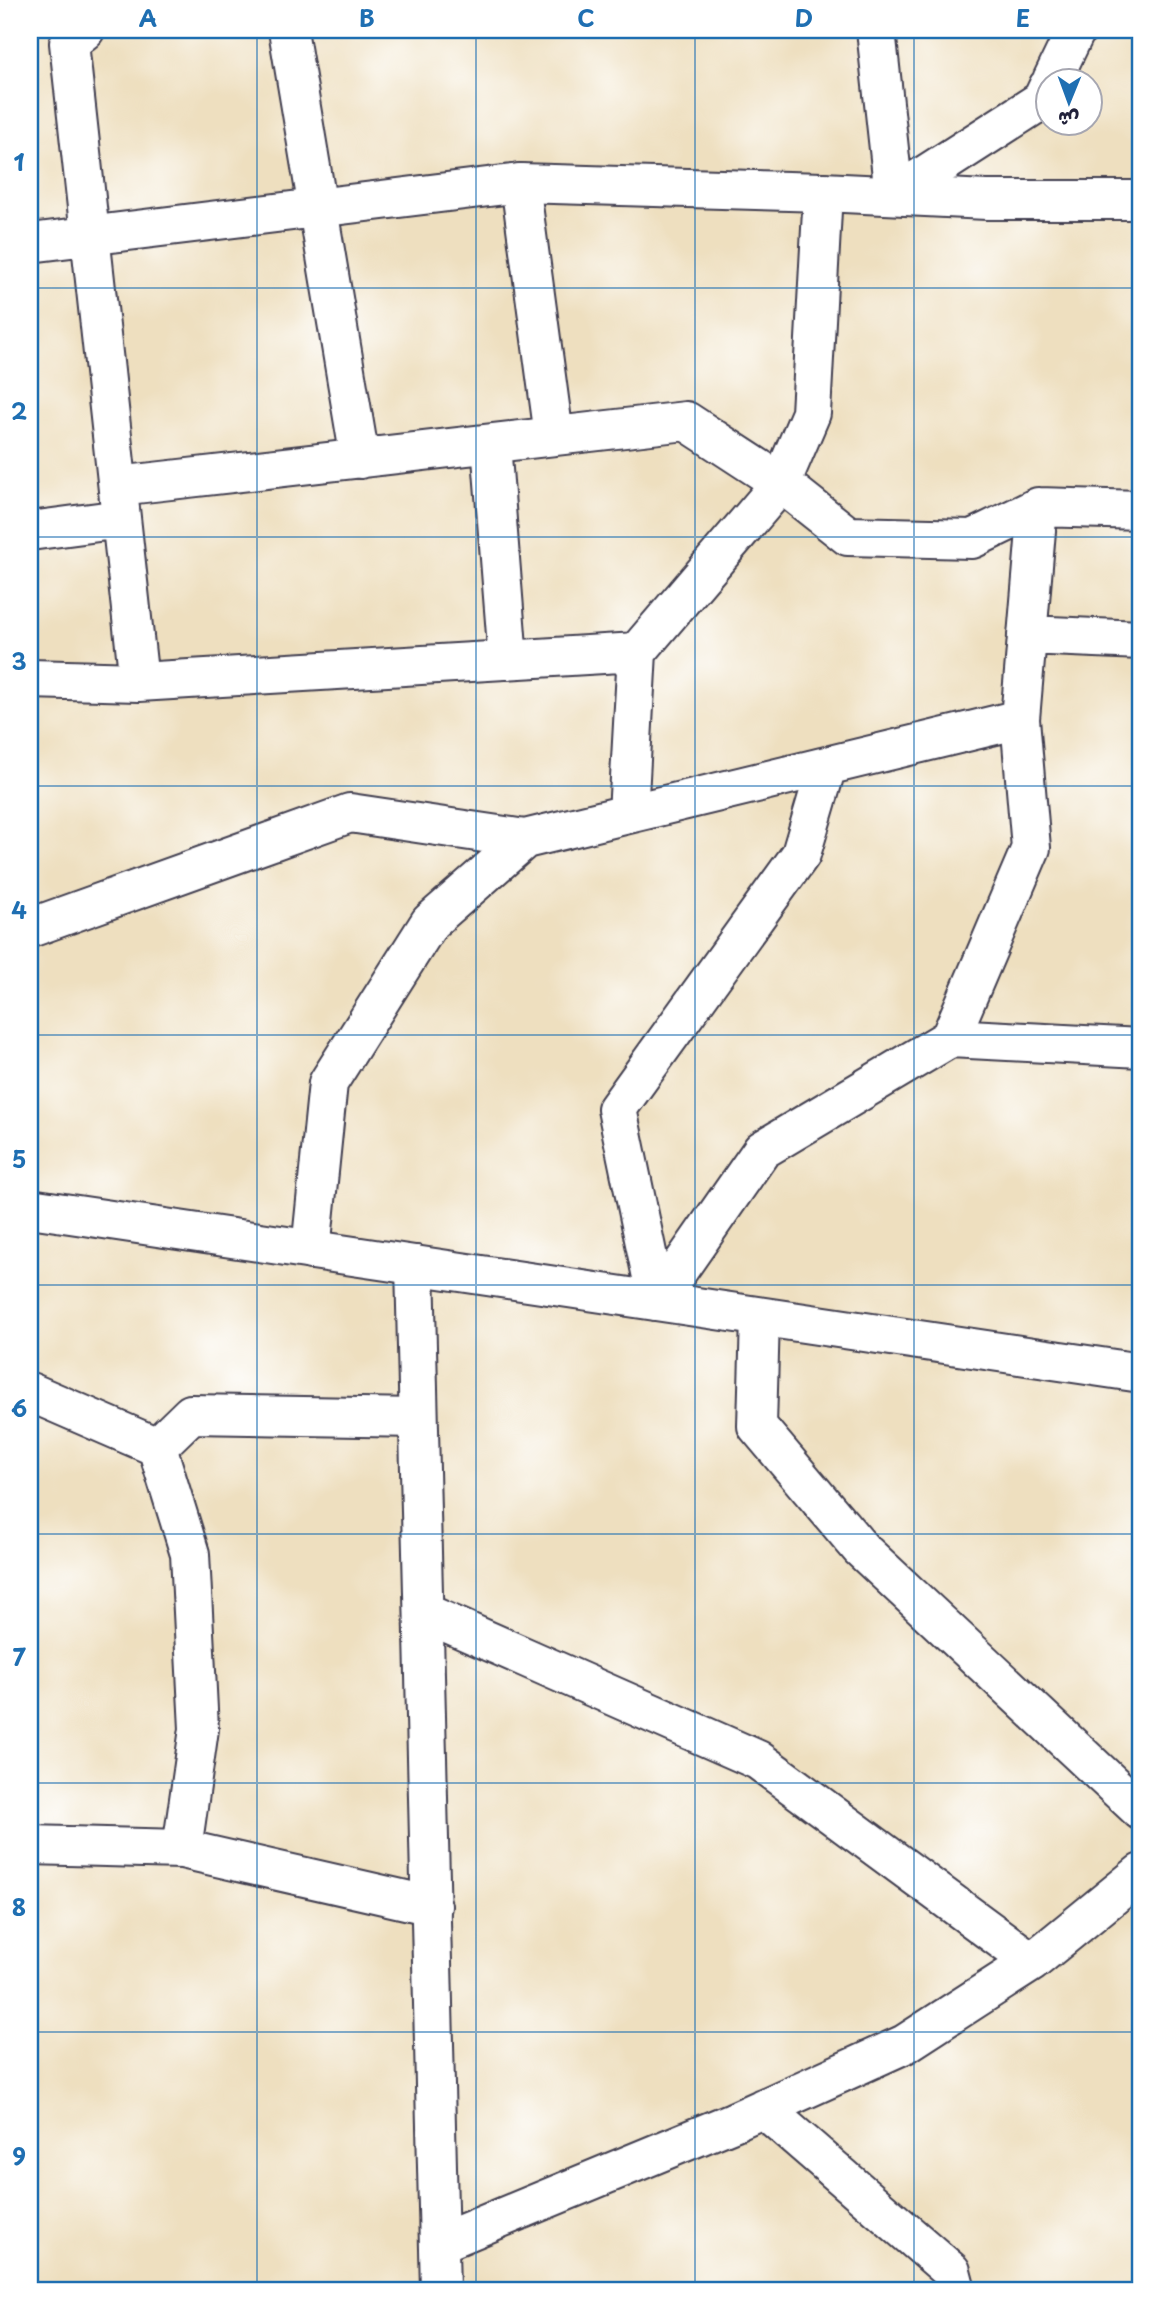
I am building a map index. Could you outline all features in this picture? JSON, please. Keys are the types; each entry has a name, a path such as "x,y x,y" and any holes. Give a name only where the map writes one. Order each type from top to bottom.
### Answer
{"street":[{"path":"85,30 69,43 139,682"},
{"path":"288,30 360,459"},
{"path":"876,30 894,195"},
{"path":"1059,66 1077,31"},
{"path":"894,195 1034,105"},
{"path":"30,243 520,183 987,200 1141,201"},
{"path":"520,183 554,436"},
{"path":"628,814 637,652 781,483 811,413 823,192"},
{"path":"30,531 120,503 360,459 686,421 781,483 848,536 972,540 1038,507 1141,510"},
{"path":"491,444 508,660"},
{"path":"950,1038 1031,848 1020,719 1038,507"},
{"path":"1027,635 1141,640"},
{"path":"30,679 139,682 637,652"},
{"path":"30,928 350,813 525,839 1020,719"},
{"path":"657,1301 617,1109 802,854 827,766"},
{"path":"311,1250 328,1083 430,922 525,839"},
{"path":"657,1301 761,1150 950,1038 1141,1048"},
{"path":"30,1208 1141,1373"},
{"path":"415,1265 440,2290"},
{"path":"760,1317 757,1426 861,1549 1141,1811"},
{"path":"30,1392 157,1447 190,1554 199,1729 182,1849"},
{"path":"157,1447 191,1414 418,1418"},
{"path":"425,1613 758,1760 1032,1962"},
{"path":"30,1845 182,1849 432,1906"},
{"path":"440,2243 763,2108 905,2044 1032,1962 1141,1873"},
{"path":"763,2108 951,2271 956,2290"}]}
